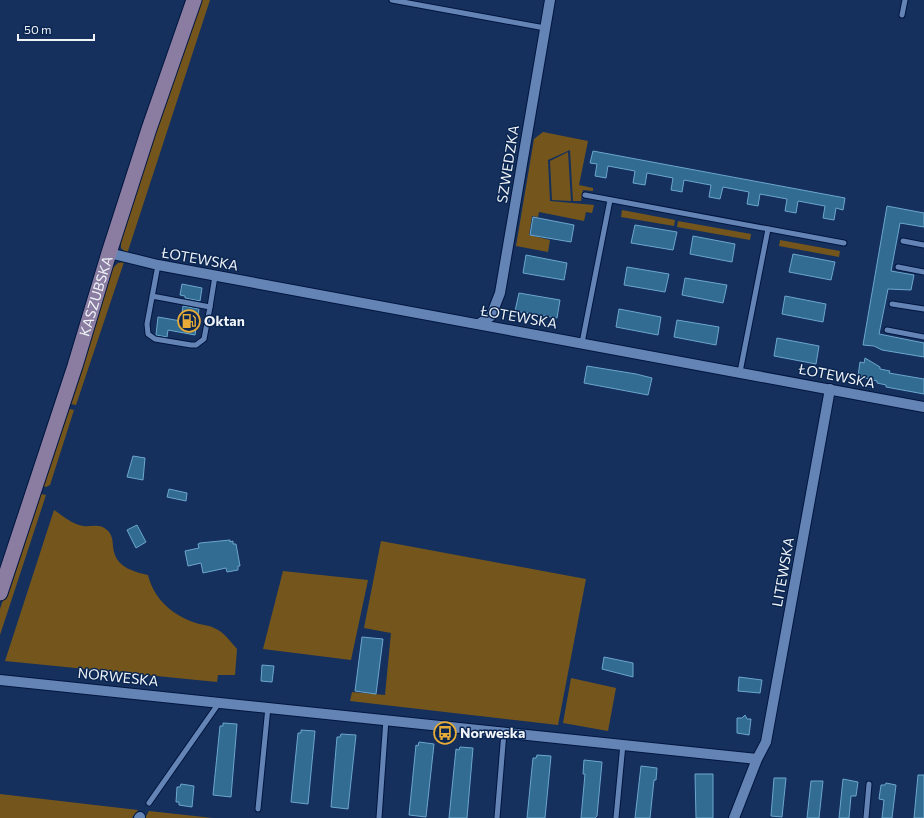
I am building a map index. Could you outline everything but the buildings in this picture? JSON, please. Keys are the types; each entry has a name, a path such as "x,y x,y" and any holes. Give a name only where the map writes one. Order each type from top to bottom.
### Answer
{"main road":[{"name":"KASZUBSKA","path":"0,593 78,358 109,253 149,129 194,0"}],"street":[{"name":"SZWEDZKA","path":"479,324 491,316 500,293 550,0"},
{"name":"ŁOTEWSKA","path":"109,253 158,265 215,276 924,407"},
{"name":"LITEWSKA","path":"734,818 757,759 766,742 830,389"},
{"name":"NORWESKA","path":"0,680 504,731 757,759"}],"lane":[{"path":"392,0 545,28"},
{"path":"902,15 905,0"},
{"path":"585,195 844,243"},
{"path":"582,343 610,200"},
{"path":"740,372 768,229"},
{"path":"903,241 924,245"},
{"path":"158,265 147,329 150,336 155,339 191,346 200,343 204,339 215,276"},
{"path":"898,267 924,272"},
{"path":"152,296 210,307"},
{"path":"892,304 924,310"},
{"path":"887,330 924,337"},
{"path":"149,803 220,702"},
{"path":"258,809 268,707"},
{"path":"379,818 386,719"},
{"path":"496,818 504,731"},
{"path":"616,818 622,744"},
{"path":"866,818 869,784"}],"shaded area":[{"path":"199,0 210,0 127,254 121,248 121,240"},
{"path":"543,132 588,141 579,185 593,188 593,191 583,190 581,201 573,201 570,150 548,160 550,201 594,205 592,213 586,212 584,221 539,212 538,217 532,216 529,235 550,240 548,252 516,246 534,139"},
{"path":"568,152 571,201 552,200 550,161"},
{"path":"622,210 675,220 674,226 621,217"},
{"path":"678,221 751,234 750,240 677,227"},
{"path":"780,240 840,251 839,257 779,246"},
{"path":"124,262 76,405 71,404 70,401 112,269 118,263"},
{"path":"67,410 74,410 50,485 46,487 43,486"},
{"path":"41,494 46,495 0,635 0,609 37,497"},
{"path":"54,510 75,524 83,526 99,526 107,530 111,535 114,552 119,562 123,566 148,575 155,592 165,605 179,616 187,620 212,627 224,634 237,649 235,675 218,675 217,682 5,661"},
{"path":"381,541 586,579 558,725 350,701 352,692 385,695 391,633 364,628"},
{"path":"283,571 368,580 351,660 263,649"},
{"path":"571,678 616,688 608,731 563,723"},
{"path":"0,794 138,810 132,818 0,818"},
{"path":"149,811 213,818 145,818"}],"place":[{"name":"Oktan","path":"189,321"},
{"name":"Norweska","path":"445,733"}]}
